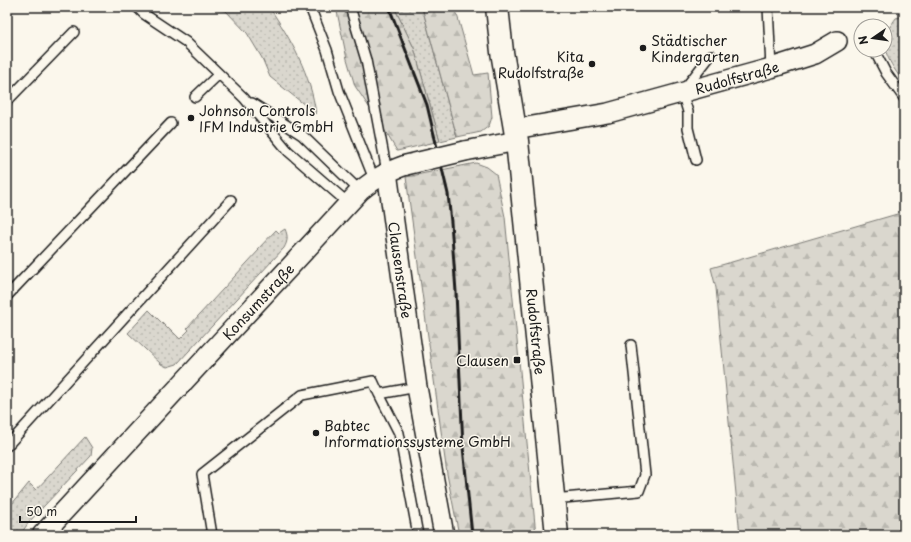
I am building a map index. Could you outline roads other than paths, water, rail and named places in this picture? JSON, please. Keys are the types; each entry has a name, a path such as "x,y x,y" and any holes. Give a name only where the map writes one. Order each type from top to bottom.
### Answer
{"street":[{"name":"Rudolfstraße","path":"497,7 502,52 516,135 557,535"},
{"name":"Rudolfstraße","path":"516,135 771,68 814,54 837,41"},
{"name":"Konsumstraße","path":"42,535 354,197 380,176 406,165 465,151 516,135"},
{"name":"Clausenstraße","path":"380,176 444,535"}],"lane":[{"path":"137,7 144,14 186,42 244,98 288,151 354,197"},
{"path":"310,7 327,50 339,91 380,176"},
{"name":"Clausenstraße","path":"350,7 366,60 380,176"},
{"path":"768,7 771,68"},
{"path":"7,101 74,32"},
{"path":"696,160 688,128 688,112 682,92 711,55"},
{"path":"878,58 886,73 904,98"},
{"path":"195,97 219,74"},
{"path":"244,98 302,135 354,197"},
{"path":"7,296 171,123"},
{"path":"7,446 231,200"},
{"path":"553,499 639,491 645,475 631,345"},
{"path":"212,535 202,474 302,395 373,381 399,433 418,535"},
{"path":"379,394 417,387"}],"railway":[{"path":"389,7 427,105 448,194 456,292 463,447 472,535"}],"place":[{"name":"Städtischer Kindergarten","path":"643,48"},
{"name":"Kita Rudolfstraße","path":"592,64"},
{"name":"Johnson Controls IFM Industrie GmbH","path":"191,118"},
{"name":"Clausen","path":"517,360"},
{"name":"Babtec Informationssysteme GmbH","path":"316,433"}]}
